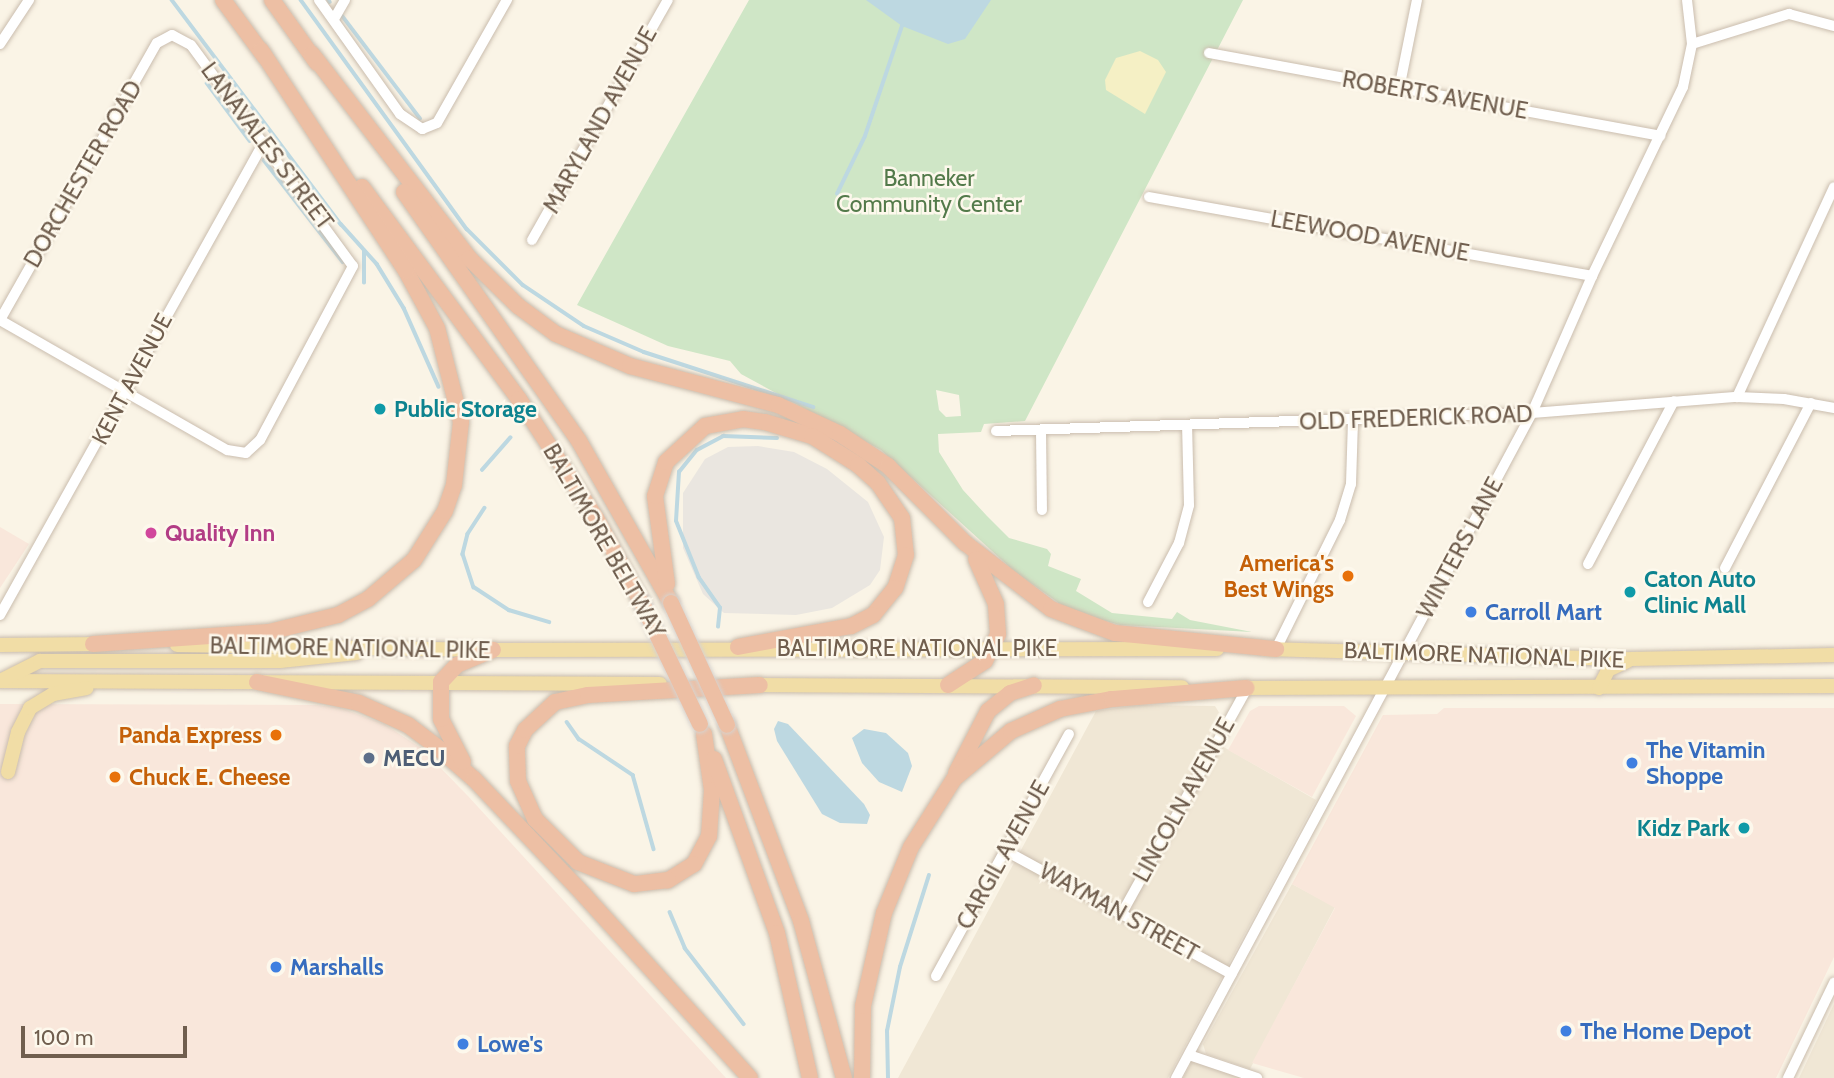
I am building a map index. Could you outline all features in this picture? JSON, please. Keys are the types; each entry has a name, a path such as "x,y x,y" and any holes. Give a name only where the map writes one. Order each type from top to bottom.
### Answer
{"highway":[{"name":"BALTIMORE BELTWAY","path":"223,0 519,399 596,519 642,603 702,729 777,933 810,1078"},
{"name":"BALTIMORE BELTWAY","path":"272,0 572,431 671,603 727,725 801,921 844,1078"},
{"path":"93,644 269,632 338,615 368,599 414,560 445,511 454,485 461,422 437,328 406,271 261,50"},
{"path":"312,54 469,258 537,322 617,361 759,399 813,419 888,466 965,543 1024,592 1083,622 1137,636 1276,649"},
{"path":"671,603 654,516 655,496 666,462 684,441 705,426 743,419 788,428 835,449 878,483 902,518 906,555 895,589 873,615 851,626 738,647"},
{"path":"948,685 974,670 992,648 998,634 996,604 982,568 965,543"},
{"path":"474,779 442,719 441,682 457,664 494,650"},
{"path":"257,682 340,697 377,710 424,736 474,779 750,1078"},
{"path":"702,729 712,790 709,836 694,864 668,880 634,884 578,862 535,819 518,782 517,746 525,730 555,702 588,695 647,695 760,685"},
{"path":"862,1078 863,1006 884,914 911,848 954,779 988,711 1010,694 1034,685"},
{"path":"954,779 1011,731 1060,709 1112,699 1247,688"}],"main road":[{"name":"BALTIMORE NATIONAL PIKE","path":"0,645 396,646 494,650 738,647 1276,649 1631,659 1834,655"},
{"path":"0,681 40,662 281,662 396,646"},
{"path":"1599,688 1608,670 1631,659"},
{"name":"BALTIMORE NATIONAL PIKE","path":"0,681 1247,688 1834,686"},
{"path":"8,772 18,732 30,708 53,694 127,681"}],"street":[{"path":"0,44 29,0"},
{"path":"319,0 400,114 422,129 437,123 507,0"},
{"path":"334,19 345,0"},
{"name":"MARYLAND AVENUE","path":"532,240 667,0"},
{"path":"1399,89 1418,0"},
{"name":"WINTERS LANE","path":"1176,1078 1532,413 1592,276 1683,87 1692,44 1686,0"},
{"path":"1692,44 1789,14 1834,26"},
{"name":"LANAVALES STREET","path":"124,393 228,450 246,453 260,440 353,266 191,45 172,35"},
{"name":"DORCHESTER ROAD","path":"0,320 157,43 172,35"},
{"name":"ROBERTS AVENUE","path":"1209,53 1660,136"},
{"name":"KENT AVENUE","path":"0,615 264,142"},
{"path":"1737,397 1834,187"},
{"name":"LEEWOOD AVENUE","path":"1149,197 1592,276"},
{"path":"0,320 124,393"},
{"name":"OLD FREDERICK ROAD","path":"996,431 1532,413 1737,397 1811,403 1834,408"},
{"path":"1588,564 1674,401"},
{"path":"1725,568 1811,403"},
{"path":"1276,649 1340,520 1351,484 1353,421"},
{"path":"1149,602 1179,542 1189,505 1187,425"},
{"path":"1041,431 1042,510"},
{"name":"LINCOLN AVENUE","path":"1122,913 1247,688"},
{"name":"CARGIL AVENUE","path":"936,976 1069,734"},
{"name":"WAYMAN STREET","path":"1006,851 1231,974"},
{"path":"1788,1078 1834,983"},
{"path":"1189,1055 1257,1078"}],"shaded area":[{"path":"758,446 794,452 827,469 868,502 884,537 880,570 870,585 832,608 796,615 724,613 703,594 683,548 683,493 705,459 728,447"},
{"path":"0,527 29,544 0,588"},
{"path":"0,704 315,705 341,708 384,724 421,748 468,796 726,1078 0,1078"},
{"path":"1139,705 1215,706 1220,714 1208,738 1316,800 1168,1078 898,1078 1096,711"},
{"path":"1259,706 1344,706 1356,716 1312,797 1228,750 1250,711"},
{"path":"1444,708 1834,708 1834,957 1776,1078 1304,1078 1252,1063 1335,908 1292,884 1383,715 1437,714"},
{"path":"1292,884 1335,907 1250,1069 1206,1054 1203,1044"},
{"path":"1834,1004 1834,1078 1799,1078"},
{"path":"1192,1061 1245,1078 1183,1078"}],"green space":[{"name":"Banneker Community Center","path":"749,0 1243,0 1025,421 984,424 981,432 938,434 939,452 963,490 1009,538 1047,549 1051,554 1048,566 1081,579 1076,591 1112,613 1172,619 1177,612 1190,620 1252,632 1120,625 1070,611 1014,571 881,450 741,374 730,361 668,346 577,305","holes":["936,390 959,395 961,416 946,417 939,410"]}],"sand":[{"path":"1140,51 1158,60 1166,72 1145,114 1106,90 1105,80 1116,58"}],"water":[{"path":"866,0 991,0 965,39 948,44 902,26"},
{"path":"778,721 788,724 864,804 870,815 867,824 840,823 822,814 777,741 774,729"},
{"path":"864,729 886,733 908,753 912,766 902,792 879,782 862,763 852,738"}],"waterway":[{"path":"172,0 341,224 377,264 404,308 439,387"},
{"path":"301,0 467,229 523,285 584,326 644,352 813,407"},
{"path":"341,14 420,118"},
{"path":"837,194 865,136 902,26"},
{"path":"207,83 250,141"},
{"path":"264,160 343,262"},
{"path":"364,251 364,283"},
{"path":"718,627 720,608 699,578 676,521 679,472 697,450 723,436 777,438"},
{"path":"482,470 510,438"},
{"path":"485,508 468,534 463,554 474,587 509,610 549,622"},
{"path":"567,722 579,739 633,775 654,849"},
{"path":"888,1078 887,1031 900,967 929,875"},
{"path":"670,912 685,948 744,1024"}],"place":[{"name":"Public Storage","path":"380,409"},
{"name":"Quality Inn","path":"151,533"},
{"name":"America's Best Wings","path":"1348,576"},
{"name":"Caton Auto Clinic Mall","path":"1630,592"},
{"name":"Carroll Mart","path":"1471,612"},
{"name":"Panda Express","path":"276,735"},
{"name":"MECU","path":"369,758"},
{"name":"The Vitamin Shoppe","path":"1632,763"},
{"name":"Chuck E. Cheese","path":"115,777"},
{"name":"Kidz Park","path":"1744,828"},
{"name":"Marshalls","path":"276,967"},
{"name":"The Home Depot","path":"1566,1031"},
{"name":"Lowe's","path":"463,1044"}]}
